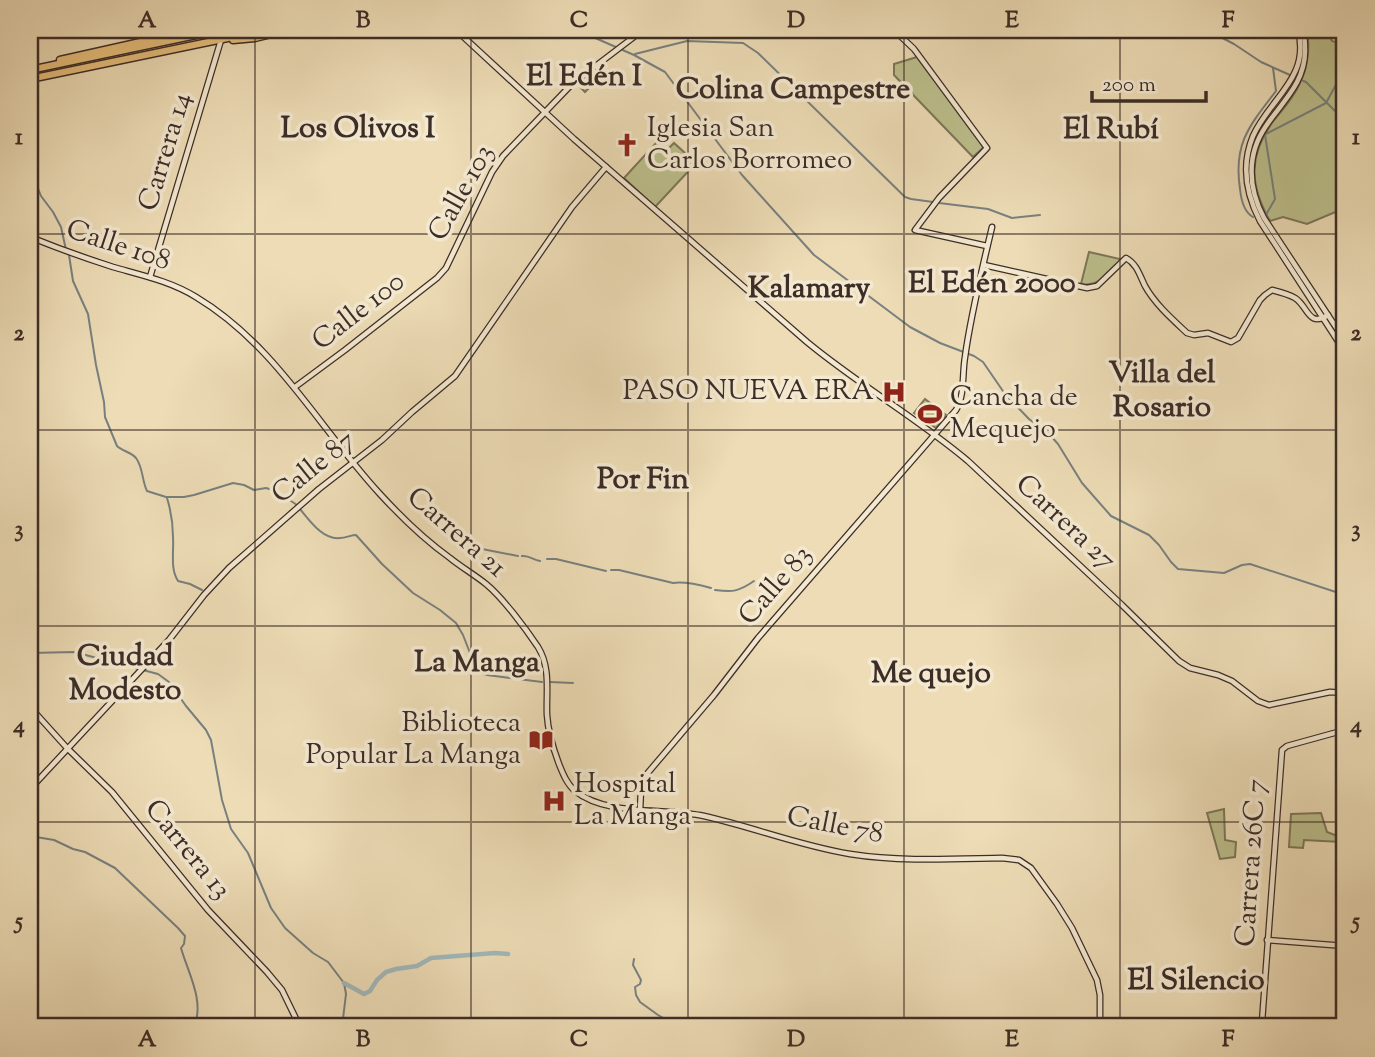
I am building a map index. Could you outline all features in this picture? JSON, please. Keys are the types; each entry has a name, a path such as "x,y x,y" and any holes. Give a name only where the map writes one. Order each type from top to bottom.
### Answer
{"highway":[{"path":"49,66 69,57 194,30"},
{"path":"30,70 222,30"},
{"path":"30,79 266,30"},
{"path":"220,40 242,40 288,30"}],"street":[{"name":"Carrera 14","path":"150,277 212,74 222,30"},
{"name":"Carrera 27","path":"456,30 606,167 839,368 934,434 992,483 1179,661 1190,668 1232,681 1258,701 1269,705 1330,692 1345,693"},
{"name":"Calle 103","path":"446,268 492,172 514,143 572,84 643,30"},
{"path":"894,30 914,49 987,148 935,202 915,230 988,246"},
{"path":"1301,30 1305,36 1305,57 1299,78 1258,139 1251,166 1251,182 1257,206 1264,218 1345,341"},
{"path":"1301,30 1295,71 1289,85 1253,137 1246,165 1246,183 1259,220 1345,352"},
{"name":"Calle 87","path":"30,789 169,640 205,593 229,568 455,376 572,207 606,167"},
{"path":"992,227 984,265 1085,288 1097,286 1126,258 1134,264 1148,291 1163,310 1191,335 1208,333 1227,341 1236,340 1260,300 1272,290 1296,299 1311,317 1322,318 1328,315"},
{"name":"Calle 108","path":"30,237 72,254 150,277 193,295"},
{"name":"Calle 83","path":"640,811 641,789 646,775 758,638 956,410 962,396 964,358 984,265"},
{"name":"Calle 100","path":"295,387 437,278 446,268"},
{"name":"Carrera 21","path":"193,295 249,337 295,387 352,463 382,496 438,550 488,585 526,630 540,651 546,671 547,718 551,740 569,785 593,801 640,811"},
{"name":"Carrera 13","path":"30,707 112,792 208,910 282,990 300,1027"},
{"name":"Carrera 26C 7","path":"1271,1027 1262,1022 1282,750 1287,746 1345,730"},
{"name":"Calle 78","path":"640,811 703,816 813,847 853,855 888,858 1002,858 1024,862 1038,877 1072,928 1097,980 1100,1027"},
{"path":"1267,940 1345,946"}],"green space":[{"path":"1307,30 1326,30 1332,41 1345,45 1345,208 1307,224 1283,217 1270,221 1255,182 1256,157 1266,132 1292,98 1303,77 1308,57"},
{"path":"917,57 984,147 973,157 894,75 894,64"},
{"path":"591,72 598,79 585,92 578,85"},
{"path":"657,142 666,151 674,143 696,163 655,207 624,178"},
{"path":"1089,252 1121,261 1099,281 1081,284"},
{"name":"Cancha de Mequejo","path":"925,399 946,415 936,428 914,413"},
{"path":"1224,809 1225,840 1236,842 1235,857 1220,859 1207,813"},
{"path":"1321,813 1327,832 1340,837 1341,842 1304,840 1303,848 1289,847 1291,814"}],"waterway":[{"path":"577,30 665,72 742,175 814,255 910,327 983,362 1005,394 1058,444 1082,483 1111,516 1149,535 1178,569 1224,573 1250,564 1345,595"},
{"path":"1207,30 1261,62 1290,75"},
{"path":"635,54 687,41 743,43 758,53 905,197 933,202"},
{"path":"1253,217 1245,209 1241,197 1239,159 1241,147 1251,125 1276,91 1273,68"},
{"path":"1264,135 1326,103 1345,68"},
{"path":"1301,80 1345,121"},
{"path":"1265,135 1275,199 1266,215"},
{"path":"30,177 35,181 41,196 61,227 66,250"},
{"path":"939,203 988,209 1012,218 1040,215"},
{"path":"69,255 73,281 88,314 105,417 117,446 134,456 138,462 147,491 166,497 184,497 233,483 254,490 266,488 276,491 297,505"},
{"path":"846,295 850,284"},
{"path":"167,498 172,522 173,566 176,576 178,581 202,590"},
{"path":"300,509 317,529 328,536 340,538 356,535 413,593 456,623 477,671 487,675 542,682"},
{"path":"477,548 518,556"},
{"path":"522,556 540,561"},
{"path":"547,559 606,571"},
{"path":"611,570 711,588"},
{"path":"715,590 735,590 754,581"},
{"path":"30,653 74,652 158,674 169,682 211,740 222,800 231,829 248,853 271,908 285,928 313,953 328,962 344,983 346,994 342,1027"},
{"path":"550,682 573,683"},
{"path":"30,836 54,840 115,868 185,936 181,948 198,1007 194,1027"},
{"path":"344,983 364,994 370,991 386,972 417,966 431,958 508,954"},
{"path":"634,959 633,965 641,980 635,987 640,1002 679,1027"},
{"path":"30,1014 40,1027"}],"place":[{"name":"Iglesia San Carlos Borromeo","path":"627,145"},
{"name":"PASO NUEVA ERA","path":"894,392"},
{"name":"Cancha de Mequejo","path":"930,414"},
{"name":"Biblioteca Popular La Manga","path":"541,740"},
{"name":"Hospital La Manga","path":"554,801"}],"district":[{"name":"El Edén I","path":"584,77"},
{"name":"Colina Campestre","path":"793,90"},
{"name":"Los Olivos I","path":"358,129"},
{"name":"El Rubí","path":"1111,130"},
{"name":"El Edén 2000","path":"992,284"},
{"name":"Kalamary","path":"809,289"},
{"name":"Villa del Rosario","path":"1162,391"},
{"name":"Por Fin","path":"643,480"},
{"name":"La Manga","path":"477,663"},
{"name":"Ciudad Modesto","path":"125,674"},
{"name":"Me quejo","path":"931,674"},
{"name":"El Silencio","path":"1196,981"}]}
